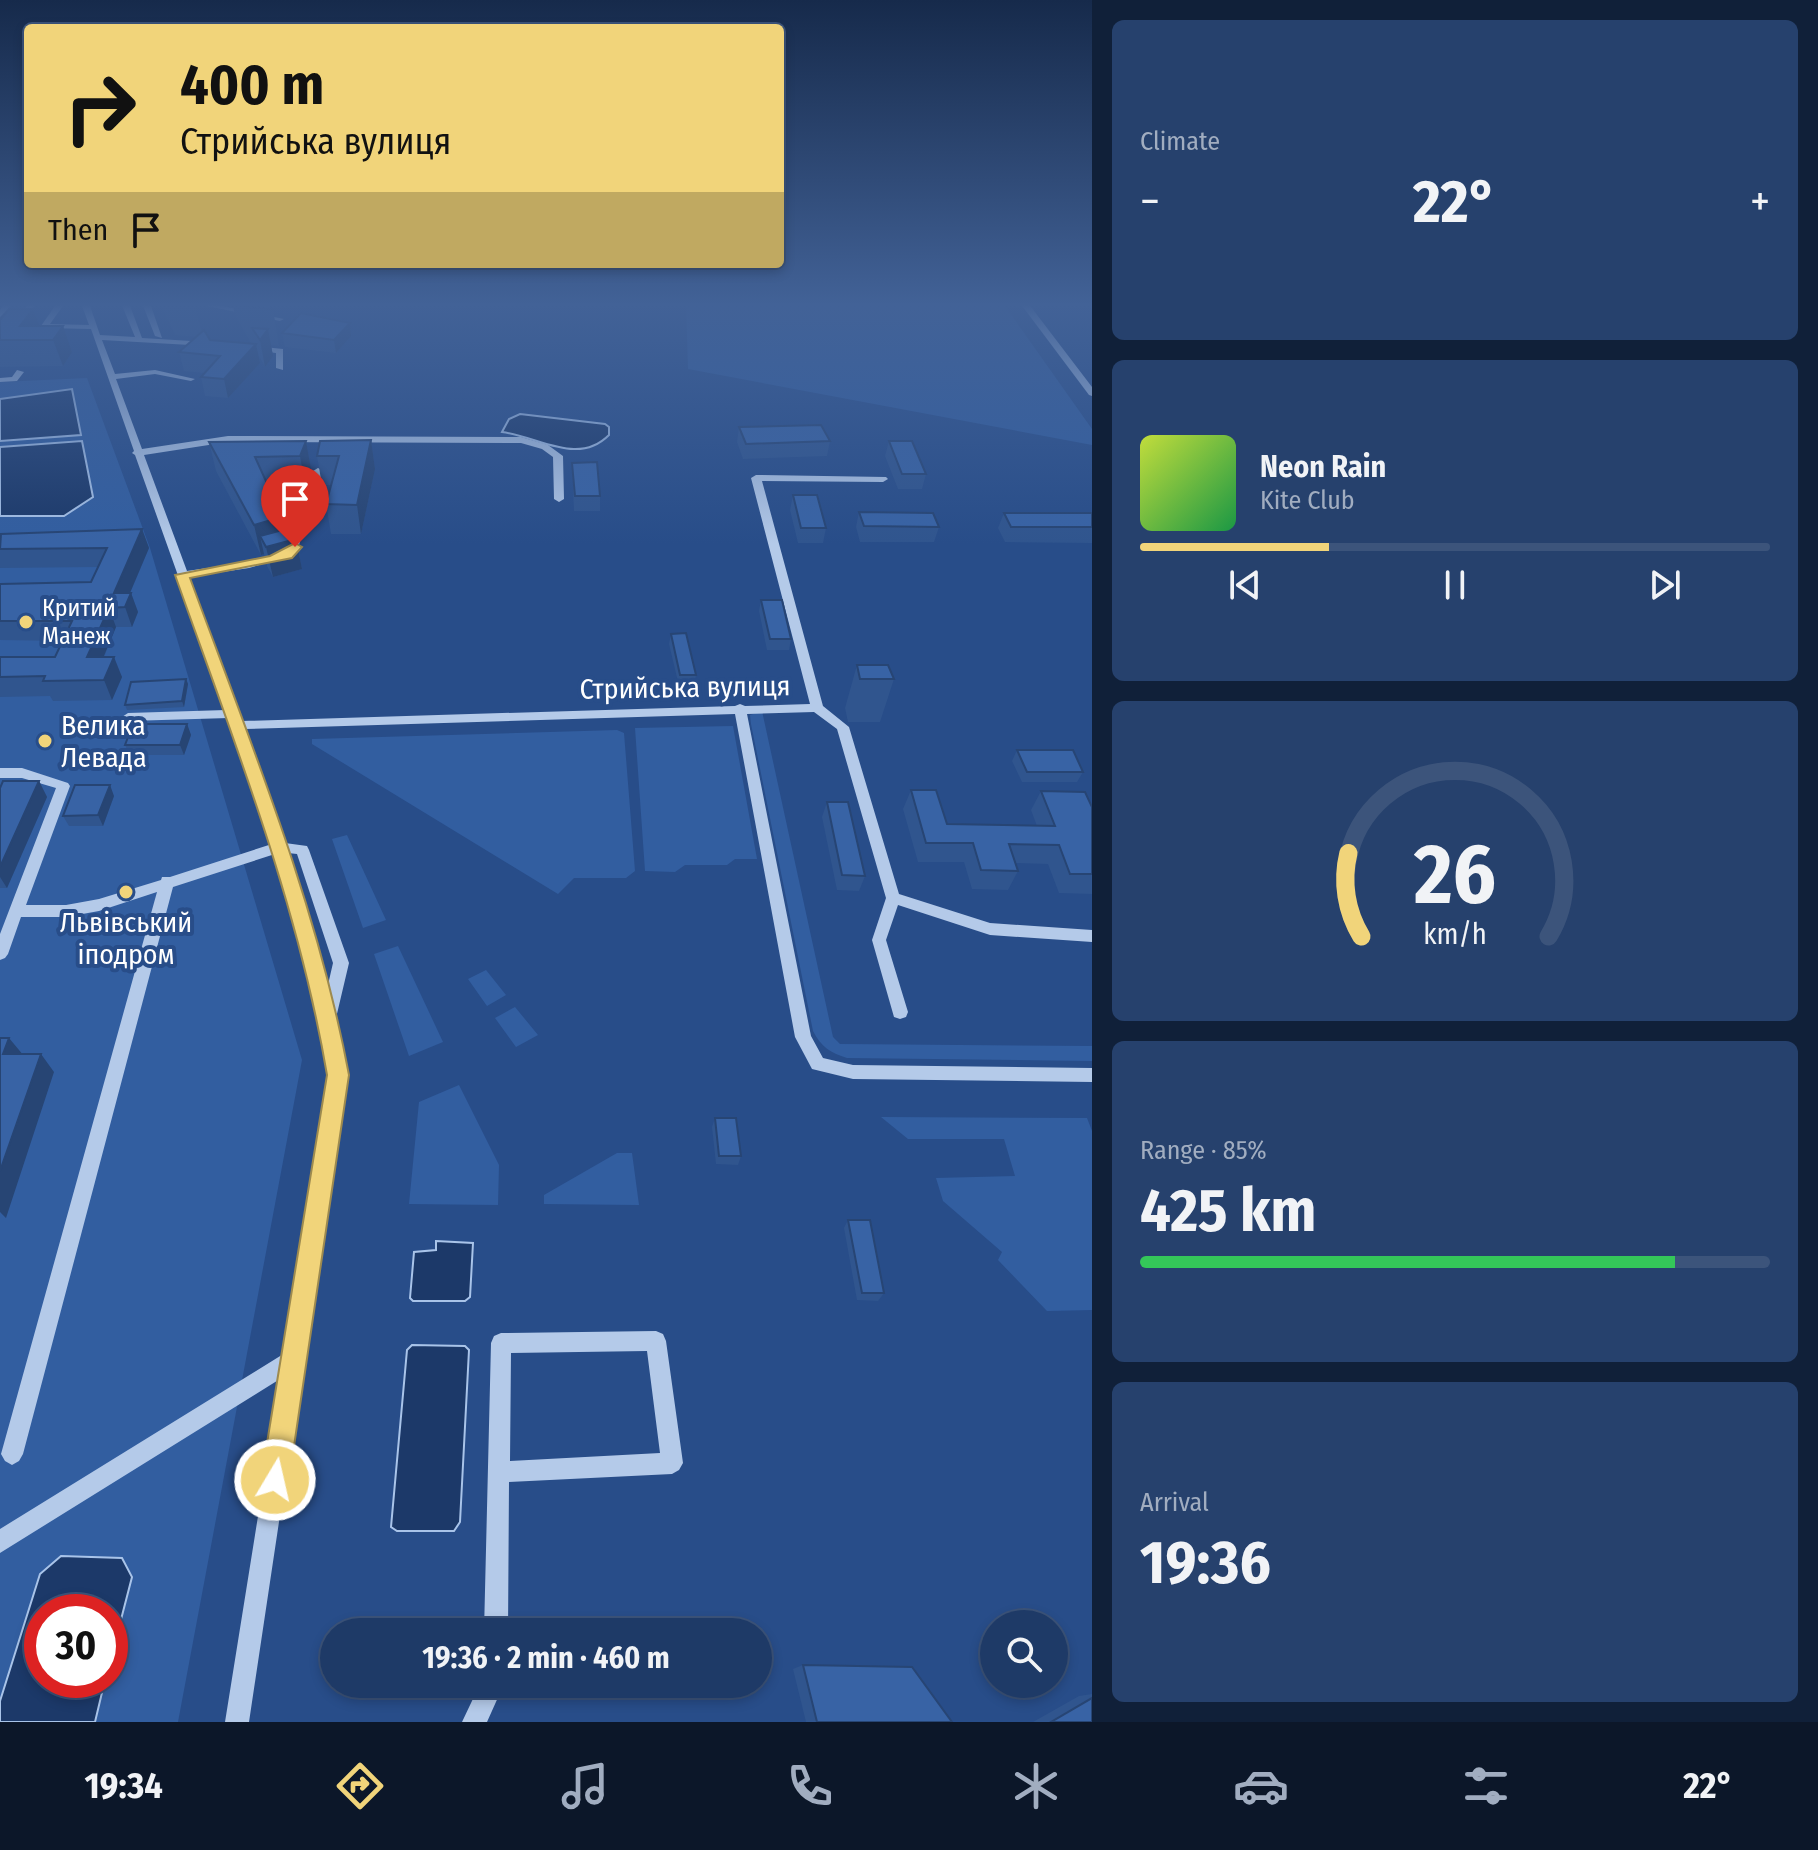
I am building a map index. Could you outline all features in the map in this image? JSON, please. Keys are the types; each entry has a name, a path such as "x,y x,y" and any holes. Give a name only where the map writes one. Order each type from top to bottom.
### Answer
{"street":[{"path":"112,383 236,720 279,847 328,1019 338,1075 237,1722"},
{"path":"137,453 228,439 521,440 545,447 558,456 559,499"},
{"path":"182,575 249,565 292,552 318,471"},
{"name":"Стрийська вулиця","path":"128,717 236,720 817,708 756,478 883,479"},
{"path":"740,708 803,1037 818,1064 853,1072 1092,1075"},
{"path":"817,708 843,727 893,898 879,940 900,1012"},
{"path":"0,773 22,773 63,786 0,954"},
{"path":"18,911 66,911 99,905 279,847 302,850 341,963 328,1019"},
{"path":"12,1454 167,881"},
{"path":"893,898 990,929 1092,936"},
{"path":"496,1618 501,1343 656,1341 672,1463 499,1472"},
{"path":"0,1542 294,1359"},
{"path":"474,1722 485,1698"}],"shaded area":[{"name":"Львівський іподром","path":"0,383 89,383 150,548 302,1060 178,1722 0,1722"},
{"path":"764,383 1060,383 1092,429 1092,445"},
{"path":"72,389 81,435 0,441 0,399"},
{"path":"520,414 605,424 609,427 609,435 597,444 572,449 502,432 509,419"},
{"path":"82,441 93,497 64,516 0,516 0,447"},
{"path":"762,711 833,1037 840,1044 1092,1046 1092,1061 847,1058 823,1045 813,1031 751,724 750,715"},
{"path":"733,726 757,859 735,859 727,865 685,865 675,872 645,871 635,728"},
{"path":"617,730 624,733 635,871 626,878 574,878 558,894 312,744 312,739"},
{"path":"347,835 386,920 363,928 332,839"},
{"path":"398,946 443,1042 409,1056 374,954"},
{"path":"486,970 506,995 487,1006 468,979"},
{"path":"515,1007 538,1035 516,1047 495,1018"},
{"path":"459,1085 499,1165 498,1205 409,1204 419,1102"},
{"path":"881,1117 1087,1118 1092,1131 1092,1310 1047,1311 998,1260 1002,1252 943,1201 936,1178 1015,1176 1004,1139 908,1139"},
{"path":"617,1153 632,1153 639,1205 544,1204 544,1195"},
{"path":"436,1241 473,1243 470,1297 465,1301 413,1301 410,1298 414,1252 436,1250"},
{"path":"412,1345 465,1346 469,1350 460,1522 454,1531 397,1531 391,1527 407,1350"},
{"path":"61,1556 122,1558 132,1577 128,1594 34,1594 40,1574"},
{"path":"24,1625 24,1698 101,1698 95,1722 0,1722 0,1701"}],"building":[{"path":"821,425 830,441 746,444 739,427"},
{"path":"371,440 357,505 326,504 339,456 317,456 320,441"},
{"path":"306,441 300,456 255,457 280,512 278,518 254,525 209,442"},
{"path":"889,441 912,441 926,474 902,474"},
{"path":"597,462 600,496 575,496 572,463"},
{"path":"793,495 817,495 826,528 801,528"},
{"path":"859,512 933,513 939,527 864,526"},
{"path":"1004,513 1092,513 1092,527 1011,527"},
{"path":"290,528 296,539 266,547 260,536"},
{"path":"142,529 114,593 131,593 125,607 109,608 87,657 114,657 104,680 43,681 45,676 0,677 0,657 55,657 72,621 0,621 0,584 91,582 107,548 0,549 1,534"},
{"path":"761,600 782,600 791,639 770,639"},
{"path":"686,633 696,675 680,675 671,634"},
{"path":"857,665 888,665 894,679 860,679"},
{"path":"186,679 182,701 125,705 131,682"},
{"path":"133,724 187,724 180,745 125,745"},
{"path":"1017,750 1073,750 1083,772 1027,772"},
{"path":"3,781 39,781 0,867 0,788"},
{"path":"75,785 110,785 98,815 63,816"},
{"path":"911,790 936,790 947,824 1055,826 1041,791 1085,792 1092,807 1092,874 1070,874 1059,845 1009,844 1018,871 981,870 973,843 926,843"},
{"path":"827,802 848,802 865,876 842,875"},
{"path":"0,1038 9,1038 3,1054 41,1054 0,1171"},
{"path":"715,1118 736,1118 741,1156 719,1156"},
{"path":"848,1220 870,1220 884,1293 862,1293"},
{"path":"803,1665 912,1667 952,1722 817,1722"},
{"path":"1092,1698 1092,1722 1051,1722"}],"place":[{"name":"Критий Манеж","path":"26,622"},
{"name":"Велика Левада","path":"45,741"},
{"name":"Львівський іподром","path":"126,892"}],"route":[{"path":"275,1480 338,1075 328,1019 274,827 182,575 272,560 287,555 295,547"}]}
